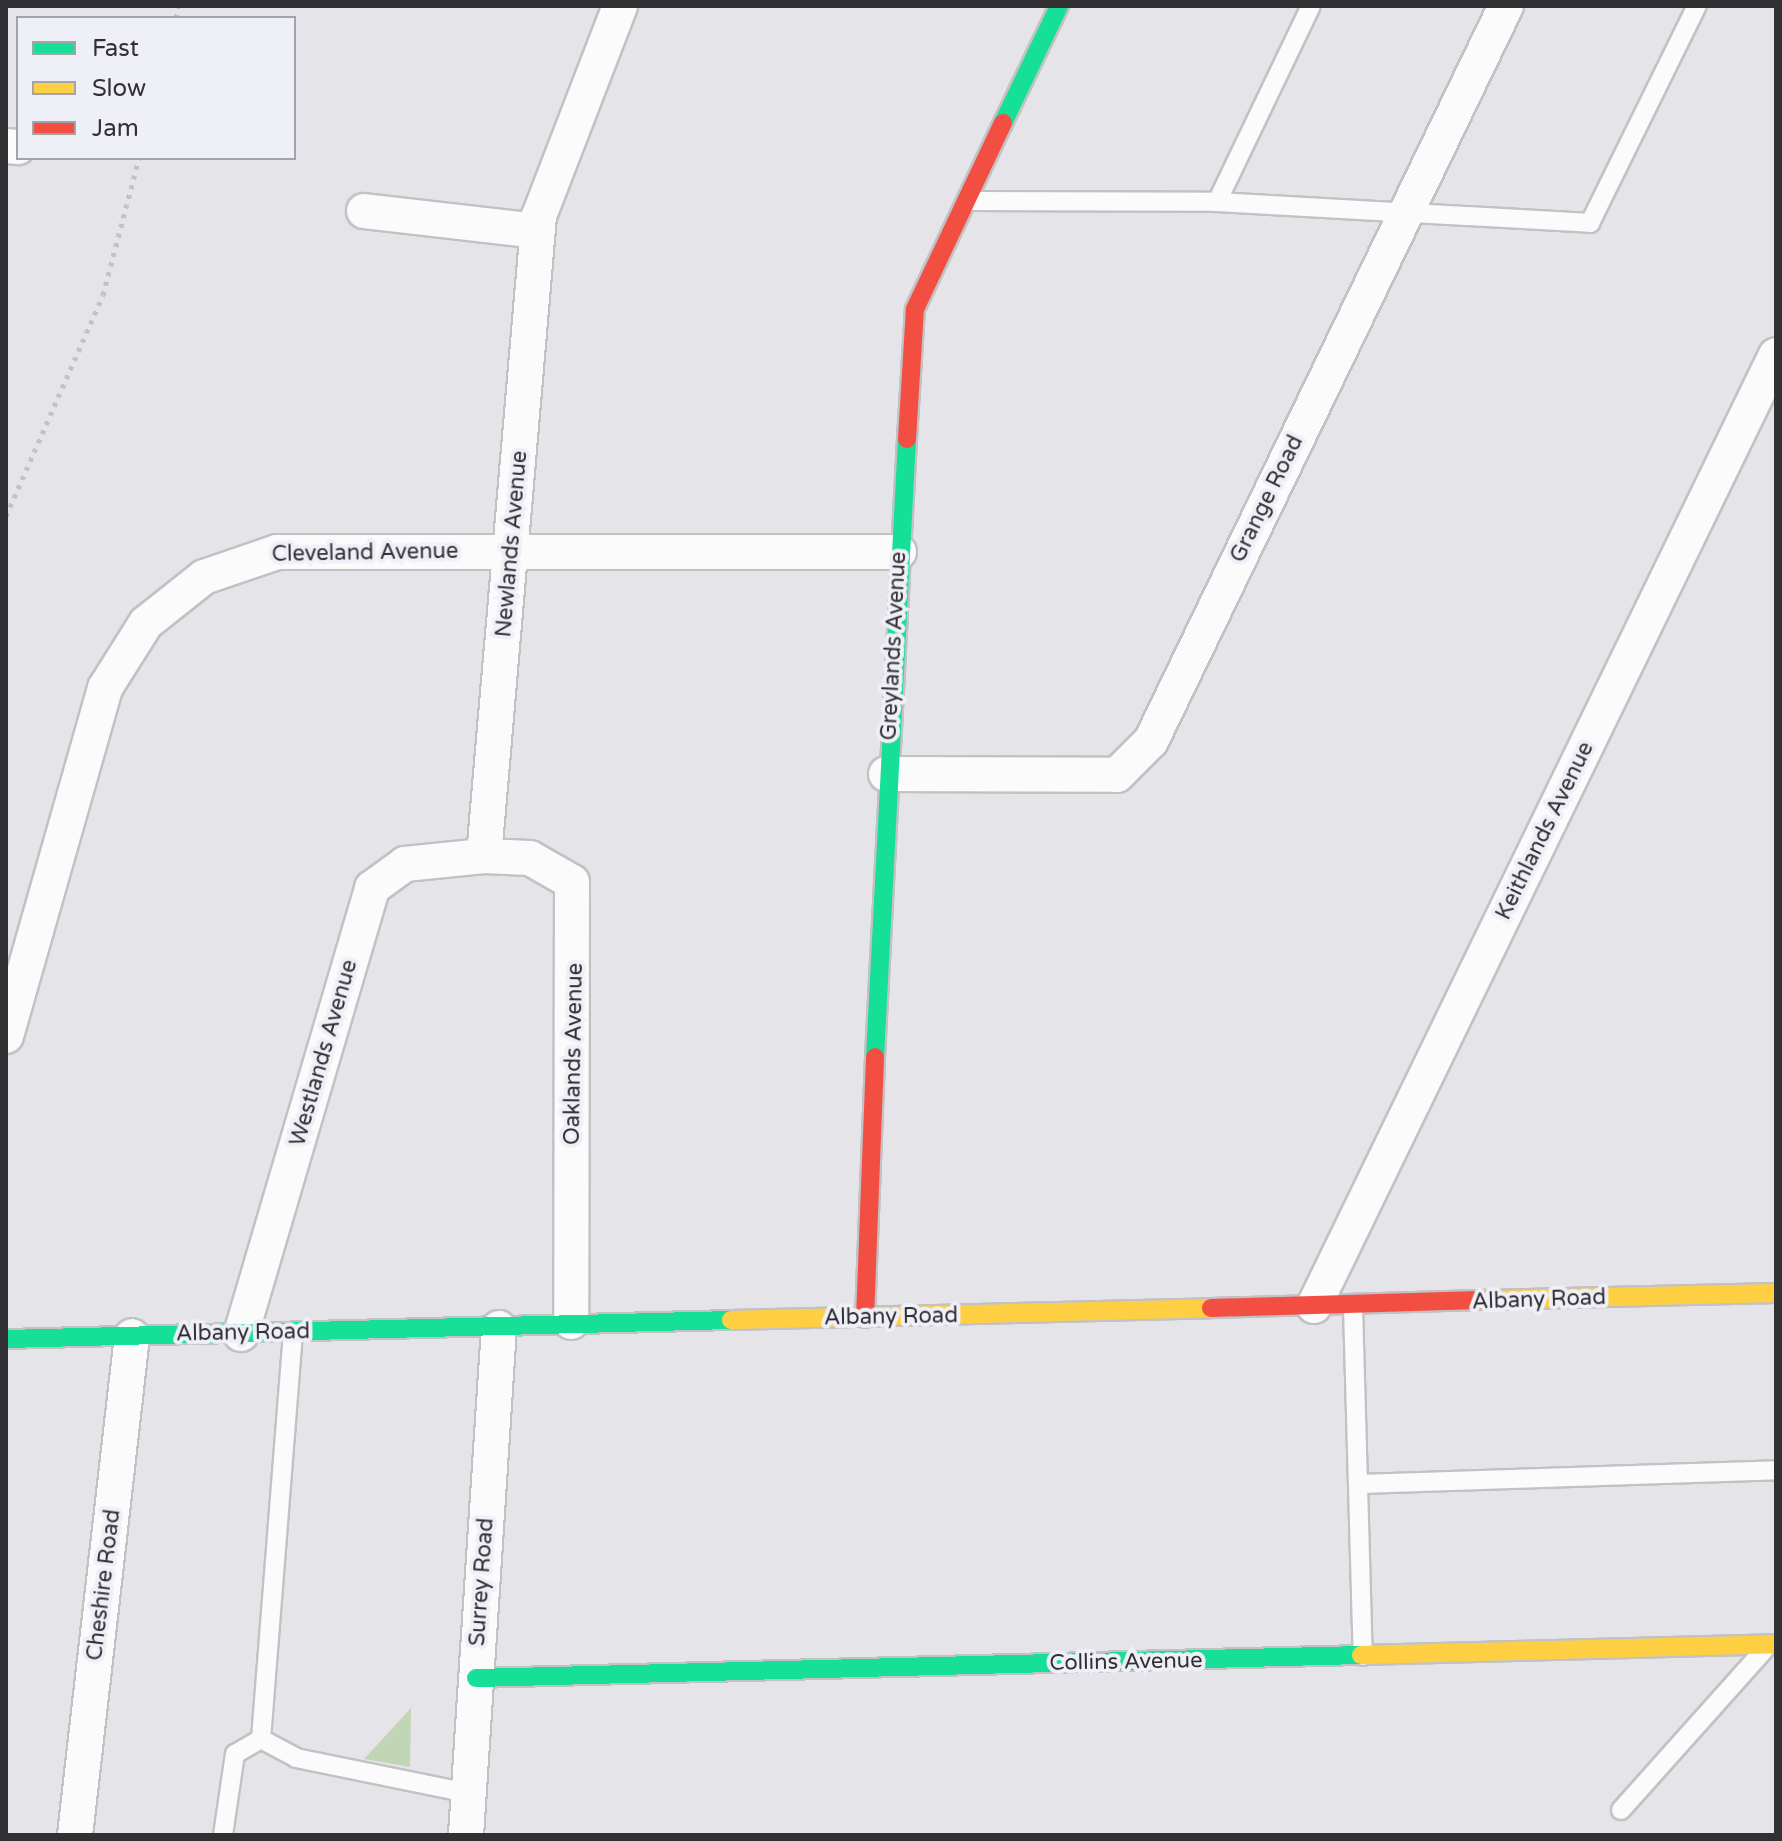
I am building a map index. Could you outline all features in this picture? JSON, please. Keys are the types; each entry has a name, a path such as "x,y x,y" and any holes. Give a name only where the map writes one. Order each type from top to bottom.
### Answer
{"street":[{"name":"Newlands Avenue","path":"484,856 537,231 620,6"},
{"name":"Greylands Avenue","path":"865,1318 886,774 915,309 961,202 1059,6"},
{"name":"Grange Road","path":"886,774 1117,775 1151,741 1506,6"},
{"path":"364,211 537,231"},
{"name":"Keithlands Avenue","path":"1314,1306 1776,355"},
{"name":"Cleveland Avenue","path":"6,1036 105,688 122,653 171,598 242,558 277,552 899,552"},
{"name":"Oaklands Avenue","path":"484,856 530,858 572,882 571,1322"},
{"name":"Westlands Avenue","path":"241,1334 372,888 405,864 484,856"},
{"name":"Albany Road","path":"6,1339 499,1328 571,1322 1353,1307 1776,1293"},
{"name":"Surrey Road","path":"466,1835 499,1328"},
{"name":"Cheshire Road","path":"75,1835 132,1336"},
{"name":"Collins Avenue","path":"476,1678 1363,1656 1774,1642"}],"lane":[{"path":"1217,202 1311,6"},
{"path":"961,202 1217,202 1590,223 1697,6"},
{"path":"1353,1307 1361,1484 1363,1656"},
{"path":"261,1739 293,1333"},
{"path":"1361,1484 1776,1470"},
{"path":"1621,1810 1774,1642"},
{"path":"261,1739 296,1758 468,1793"},
{"path":"223,1835 235,1754 261,1739"}],"path":[{"path":"6,516 103,295 138,160"}],"green space":[{"path":"411,1708 410,1767 364,1759"}],"traffic: fast":[{"path":"1003,123 1059,6"},
{"path":"875,1057 907,439"},
{"path":"6,1339 731,1320"},
{"path":"476,1678 1361,1655"}],"traffic: slow":[{"path":"1488,1300 1776,1293"},
{"path":"731,1320 1211,1308"},
{"path":"1361,1655 1776,1644"}],"traffic: jam":[{"path":"907,439 915,309 1003,123"},
{"path":"865,1318 875,1057"},
{"path":"1211,1308 1488,1300"}]}
